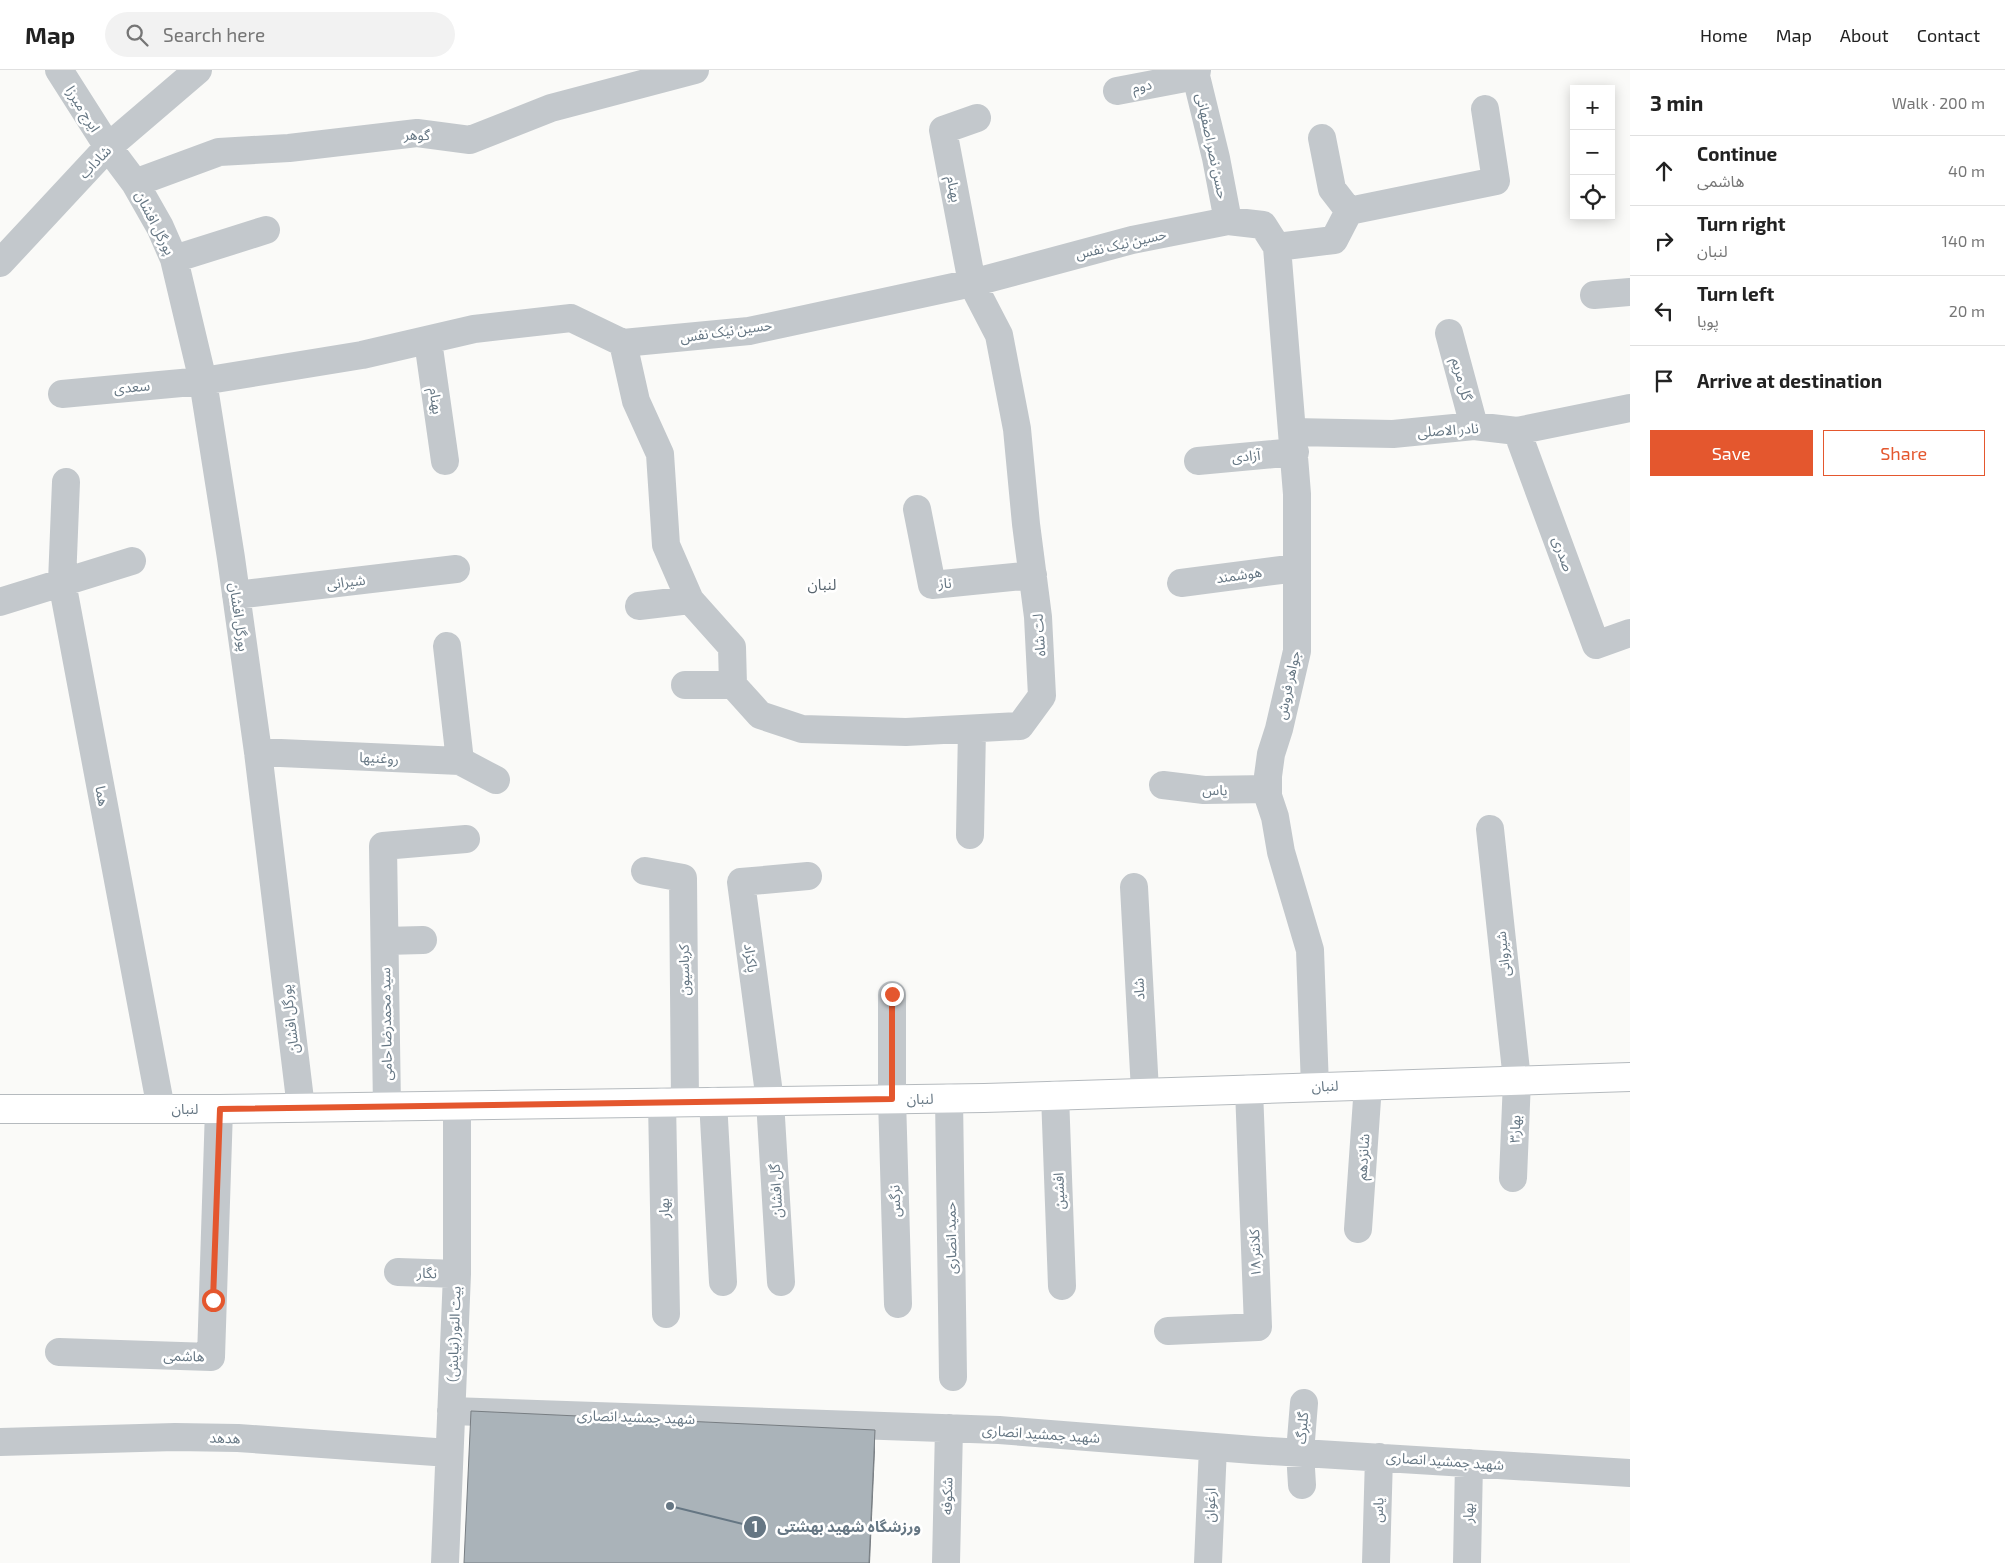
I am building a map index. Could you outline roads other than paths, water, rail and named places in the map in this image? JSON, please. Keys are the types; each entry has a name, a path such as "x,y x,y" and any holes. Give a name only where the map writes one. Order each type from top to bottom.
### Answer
{"main road":[{"name":"لنبان","path":"0,1109 220,1109 949,1098 1630,1076"}],"street":[{"name":"ایرج میرزا","path":"59,70 108,147"},
{"name":"شاداب","path":"0,263 108,147 198,70"},
{"name":"گوهر","path":"135,183 219,152 290,148 366,137 417,133 470,140 551,108 695,70"},
{"name":"دوم","path":"1117,91 1196,73"},
{"name":"حسن نصر اصفهانی","path":"1196,73 1216,158 1228,221"},
{"path":"1349,211 1496,181 1485,109"},
{"name":"بهنام","path":"972,283 943,130 977,118"},
{"path":"1322,138 1332,189 1349,211"},
{"name":"پورگل افشان","path":"108,147 135,183 160,227 174,260 203,380 258,752 300,1108"},
{"path":"1277,247 1334,240 1349,211"},
{"name":"حسین نیک نفس","path":"623,343 749,331 972,283 1132,240 1228,221 1263,225 1277,247"},
{"path":"174,260 266,230"},
{"name":"جواهر فروش","path":"1277,247 1297,494 1297,651 1279,729 1271,754 1268,796 1275,817 1281,852 1310,950 1316,1087"},
{"name":"لت شاه","path":"733,685 760,715 802,729 906,732 1020,726 1042,696 1038,617 1026,524 1017,429 999,336 972,283"},
{"path":"1594,295 1630,292"},
{"name":"سعدی","path":"62,394 203,380 362,355 474,329 571,318 623,343"},
{"name":"گل مریم","path":"1449,333 1474,426"},
{"name":"بهنام","path":"428,341 445,461"},
{"path":"623,343 636,402 660,454 666,545 690,600 732,647 733,685 685,685"},
{"name":"نادر الاصلی","path":"1294,442 1474,426 1517,431 1630,408"},
{"name":"صدری","path":"1517,431 1596,644 1630,633"},
{"name":"آزادی","path":"1198,461 1294,442"},
{"name":"هما","path":"66,482 62,582 161,1109"},
{"name":"ناز","path":"917,509 932,585 1033,575"},
{"path":"0,602 132,561"},
{"name":"هوشمند","path":"1181,583 1297,568"},
{"name":"شیرانی","path":"236,595 456,569"},
{"path":"639,606 690,600"},
{"path":"447,646 460,761"},
{"path":"970,835 972,729"},
{"name":"روغنیها","path":"258,752 460,761 496,780"},
{"name":"یاس","path":"1163,786 1204,790 1268,789"},
{"name":"شیروانی","path":"1490,829 1517,1080"},
{"name":"سید محمدرضا حامی","path":"387,1107 383,846 466,839"},
{"name":"کرباسیون","path":"645,871 683,878 674,1102"},
{"name":"پاکزاد","path":"770,1101 741,882 808,876"},
{"name":"شاد","path":"1134,887 1145,1091"},
{"path":"385,941 423,940"},
{"name":"نرگس","path":"892,994 892,1099 898,1304"},
{"name":"بهار۳","path":"1513,1178 1517,1080"},
{"name":"شانزدهم","path":"1358,1229 1368,1085"},
{"name":"کلانتر ۱۸","path":"1168,1331 1258,1327 1249,1089"},
{"name":"افشین","path":"1055,1095 1062,1286"},
{"name":"حمید انصاری","path":"949,1098 952,1378"},
{"path":"713,1101 723,1282"},
{"name":"گل افشان","path":"770,1101 781,1282"},
{"name":"بهار","path":"666,1314 674,1102"},
{"name":"بیت النور(نیایش)","path":"445,1563 456,1274 458,1106"},
{"name":"هاشمی","path":"60,1352 212,1357 220,1109"},
{"name":"نگار","path":"398,1272 456,1274"},
{"name":"گلبرگ","path":"1302,1485 1300,1452 1304,1403"},
{"name":"شهید جمشید انصاری","path":"451,1411 949,1428 1213,1447 1630,1473"},
{"name":"شکوفه","path":"946,1563 949,1428"},
{"name":"هدهد","path":"0,1442 175,1437 220,1438 449,1453"},
{"name":"ارغوان","path":"1208,1563 1213,1447"},
{"name":"یاس","path":"1376,1563 1379,1457"},
{"name":"بهار","path":"1468,1563 1469,1463"}],"place":[{"name":"ورزشگاه شهید بهشتی","path":"670,1506"}],"district":[{"name":"لنبان","path":"822,585"}]}
